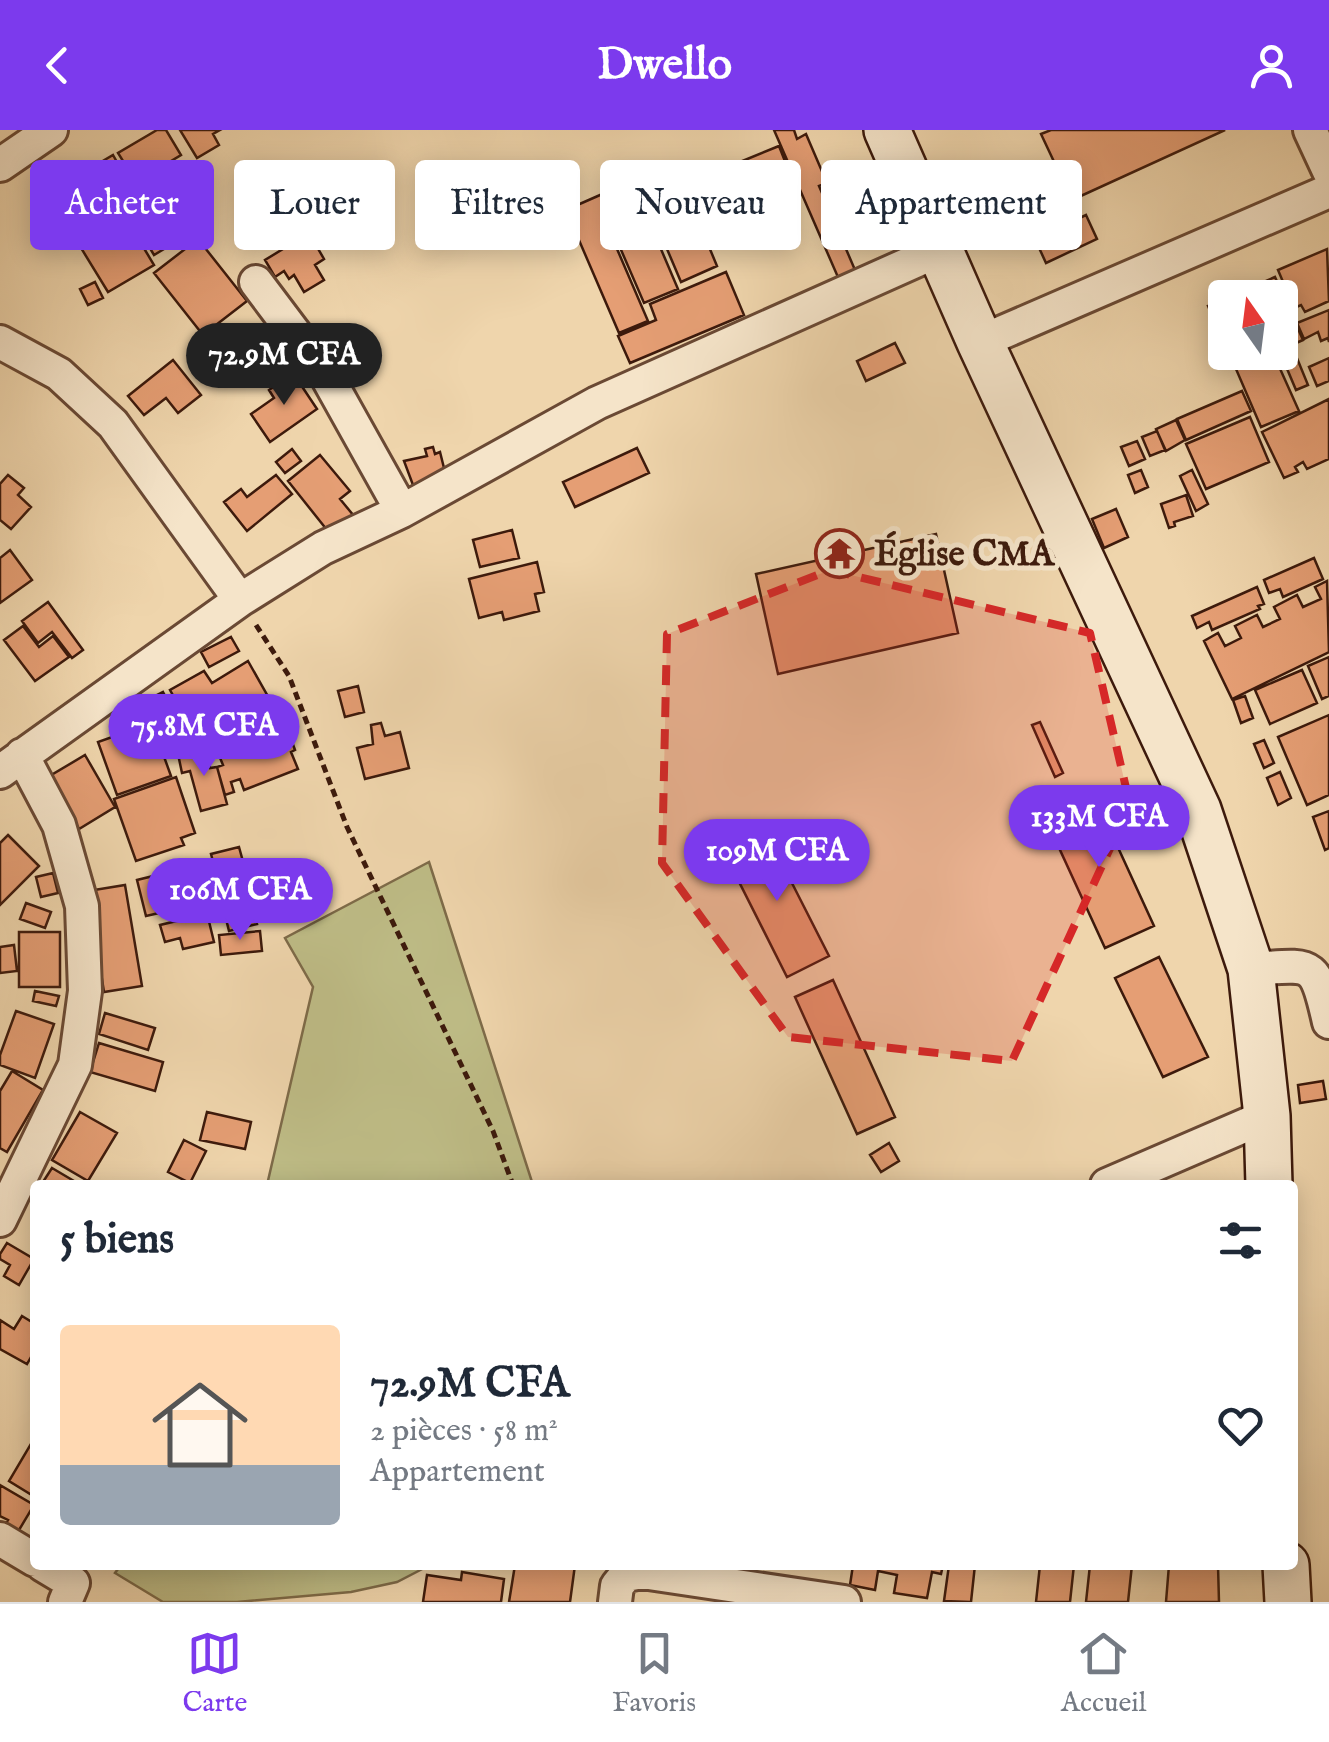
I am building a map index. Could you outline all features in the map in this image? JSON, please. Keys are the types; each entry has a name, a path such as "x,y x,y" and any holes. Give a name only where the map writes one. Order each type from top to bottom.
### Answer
{"street":[{"path":"0,166 51,130"},
{"path":"887,130 900,160"},
{"path":"1310,130 1329,171"},
{"path":"980,342 1329,191"},
{"path":"0,1220 75,1065 84,990 82,906 59,825 11,764 240,600 323,548 402,512 597,403 940,250 1198,810 1251,969 1267,1116 1269,1180"},
{"path":"256,282 326,375 402,512"},
{"path":"0,342 60,374 113,424 240,600"},
{"path":"1251,969 1295,966 1310,970 1320,979 1329,1022"},
{"path":"1119,1180 1267,1116"},
{"path":"0,1540 30,1557"},
{"path":"51,1570 73,1583 65,1602"},
{"path":"615,1602 618,1586 626,1574 678,1570 842,1602"},
{"path":"1286,1570 1288,1602"}],"path":[{"path":"240,600 288,676 347,827 492,1131 511,1180"}],"highlighted area":[{"path":"830,570 1090,633 1130,805 1012,1061 788,1037 662,863 667,634"}],"shaded area":[{"path":"429,862 531,1180 268,1180 313,987 285,938"},
{"path":"420,1570 397,1582 351,1592 237,1602 163,1602 115,1573"}],"building":[{"path":"157,130 166,130 181,155 173,160 122,160 118,153"},
{"path":"180,130 220,130 213,134 219,145 197,158"},
{"path":"774,130 794,130 797,139 806,134 821,169 821,238 801,192 801,160 787,160"},
{"path":"1051,130 1225,130 1082,195 1082,160 1053,160 1041,134"},
{"path":"779,146 785,160 745,160"},
{"path":"600,195 600,250 617,250 648,321 619,333 580,242 580,204"},
{"path":"1086,215 1097,239 1082,246 1082,217"},
{"path":"1327,249 1329,301 1305,312 1298,306 1298,280 1282,280 1278,270"},
{"path":"82,250 145,250 154,265 108,292"},
{"path":"184,250 207,250 247,301 203,335 154,273"},
{"path":"281,250 319,250 324,259 315,265 324,280 304,292 294,275 289,279 284,271 275,277 265,260"},
{"path":"621,250 661,250 678,289 644,303"},
{"path":"667,250 710,250 717,266 681,282"},
{"path":"826,250 846,250 861,284 844,291"},
{"path":"1040,250 1074,250 1046,263"},
{"path":"726,272 744,315 630,363 618,336 656,320 650,304"},
{"path":"95,282 103,298 88,305 80,289"},
{"path":"1329,310 1329,342 1328,338 1321,341 1318,332 1304,339 1298,323"},
{"path":"277,319 297,343 261,372 241,348"},
{"path":"895,343 905,363 866,381 857,361"},
{"path":"1329,358 1329,381 1317,386 1309,367"},
{"path":"173,360 201,395 178,413 166,398 144,415 128,396"},
{"path":"1298,361 1308,385 1296,390 1288,370 1298,370"},
{"path":"1236,370 1281,370 1299,411 1261,427"},
{"path":"293,373 317,409 270,442 251,414 274,398 269,390"},
{"path":"1242,391 1251,411 1186,440 1177,419"},
{"path":"1329,399 1329,459 1307,469 1303,462 1295,467 1298,472 1284,478 1262,432"},
{"path":"1250,417 1269,462 1206,489 1186,444"},
{"path":"1176,420 1185,440 1166,451 1156,429"},
{"path":"1157,431 1165,450 1150,456 1142,437"},
{"path":"1137,441 1145,459 1129,466 1121,447"},
{"path":"433,447 435,454 440,452 446,476 413,485 404,461 427,456 425,449"},
{"path":"637,448 649,473 575,507 563,482"},
{"path":"292,449 301,461 285,473 276,462"},
{"path":"320,455 350,491 340,499 354,516 331,535 288,481"},
{"path":"1141,470 1148,487 1135,493 1128,475"},
{"path":"1192,470 1208,504 1196,511 1180,476"},
{"path":"8,475 24,488 18,495 31,507 11,529 0,520 0,484"},
{"path":"276,475 292,494 247,531 224,502 241,489 247,497"},
{"path":"1186,495 1193,516 1174,522 1175,526 1169,528 1161,504"},
{"path":"1116,509 1128,537 1104,548 1092,519"},
{"path":"512,530 519,558 480,567 473,540"},
{"path":"936,534 958,633 778,674 756,574"},
{"path":"10,550 32,580 0,603 0,558"},
{"path":"1314,558 1323,579 1283,597 1280,589 1269,593 1264,580"},
{"path":"537,562 544,592 535,594 539,611 504,620 502,612 479,618 469,579"},
{"path":"1327,581 1329,652 1232,699 1204,641 1218,633 1225,646 1241,638 1235,626 1257,615 1263,627 1280,619 1274,607 1297,595 1303,607 1321,599 1315,587"},
{"path":"1257,587 1264,604 1258,606 1260,609 1212,630 1209,622 1197,628 1192,616"},
{"path":"48,602 83,650 72,658 52,632 38,643 22,621"},
{"path":"23,626 39,647 53,636 69,657 35,681 4,640"},
{"path":"231,637 239,651 209,667 201,652"},
{"path":"1329,657 1329,696 1322,699 1308,666"},
{"path":"248,661 270,700 199,741 170,690 204,671 212,683"},
{"path":"1302,670 1317,703 1270,724 1255,690"},
{"path":"358,686 364,712 345,717 338,691"},
{"path":"163,692 185,733 174,739 153,697"},
{"path":"1245,696 1253,718 1241,723 1233,700"},
{"path":"280,709 298,769 244,790 240,779 231,782 234,792 225,795 217,767 223,765 211,736"},
{"path":"1329,715 1329,795 1307,805 1278,737"},
{"path":"1040,722 1063,773 1055,777 1032,725"},
{"path":"381,723 385,736 400,732 409,768 365,779 357,748 373,744 371,725"},
{"path":"143,726 149,743 158,740 171,776 117,795 98,742"},
{"path":"1264,740 1274,763 1264,768 1254,744"},
{"path":"205,747 210,768 217,767 227,804 201,811 190,771 182,773 178,754"},
{"path":"85,755 115,807 79,829 48,777"},
{"path":"1280,772 1291,798 1278,805 1267,778"},
{"path":"176,777 195,833 181,838 184,845 136,861 114,799"},
{"path":"1093,793 1154,926 1105,948 1044,815"},
{"path":"1329,811 1329,848 1325,850 1313,817"},
{"path":"766,832 829,956 787,977 724,852"},
{"path":"8,835 39,866 0,905 0,843"},
{"path":"239,847 245,869 217,877 211,854"},
{"path":"198,865 206,899 191,903 186,885 167,890 172,910 146,916 137,880"},
{"path":"53,873 58,893 41,897 36,877"},
{"path":"232,877 236,896 217,899 213,880"},
{"path":"125,885 142,986 104,992 88,891"},
{"path":"185,885 190,904 204,901 214,942 183,949 180,938 165,942 160,925 185,919 182,906 173,908 169,889"},
{"path":"26,903 51,912 45,928 20,919"},
{"path":"253,908 257,924 229,931 225,915"},
{"path":"260,931 262,951 221,955 219,935"},
{"path":"19,932 60,932 60,987 19,987"},
{"path":"14,945 17,971 0,973 0,947"},
{"path":"1159,957 1208,1057 1163,1077 1115,978"},
{"path":"833,980 895,1117 857,1134 795,997"},
{"path":"35,991 59,996 56,1006 33,1001"},
{"path":"16,1011 54,1024 35,1078 0,1065"},
{"path":"105,1013 155,1028 148,1050 99,1034"},
{"path":"99,1043 163,1062 155,1091 90,1072"},
{"path":"12,1071 43,1090 7,1152 0,1148 0,1091"},
{"path":"1323,1081 1326,1099 1300,1103 1298,1085"},
{"path":"80,1112 117,1133 89,1180 52,1160"},
{"path":"207,1112 251,1122 245,1149 200,1140"},
{"path":"184,1140 206,1151 192,1180 168,1172"},
{"path":"889,1143 899,1161 881,1172 870,1155"},
{"path":"52,1168 72,1180 44,1180"},
{"path":"7,1243 30,1257 30,1266 19,1285 4,1276 10,1265 0,1259"},
{"path":"22,1316 30,1321 27,1364 0,1349 0,1320 14,1329"},
{"path":"30,1445 30,1494 9,1481"},
{"path":"0,1485 30,1503 30,1512 16,1535 3,1528 8,1520 0,1516"},
{"path":"514,1570 574,1570 570,1602 509,1602"},
{"path":"852,1570 942,1570 941,1574 932,1572 927,1598 894,1593 897,1575 878,1571 875,1590 850,1585"},
{"path":"948,1570 974,1570 971,1602 944,1601"},
{"path":"1039,1570 1073,1570 1070,1602 1036,1602"},
{"path":"1089,1570 1131,1570 1128,1602 1086,1602"},
{"path":"1169,1570 1218,1570 1219,1602 1166,1602"},
{"path":"462,1572 504,1579 501,1602 423,1602 427,1575 461,1580"}],"place":[{"name":"Église CMA","path":"839,553"}]}
